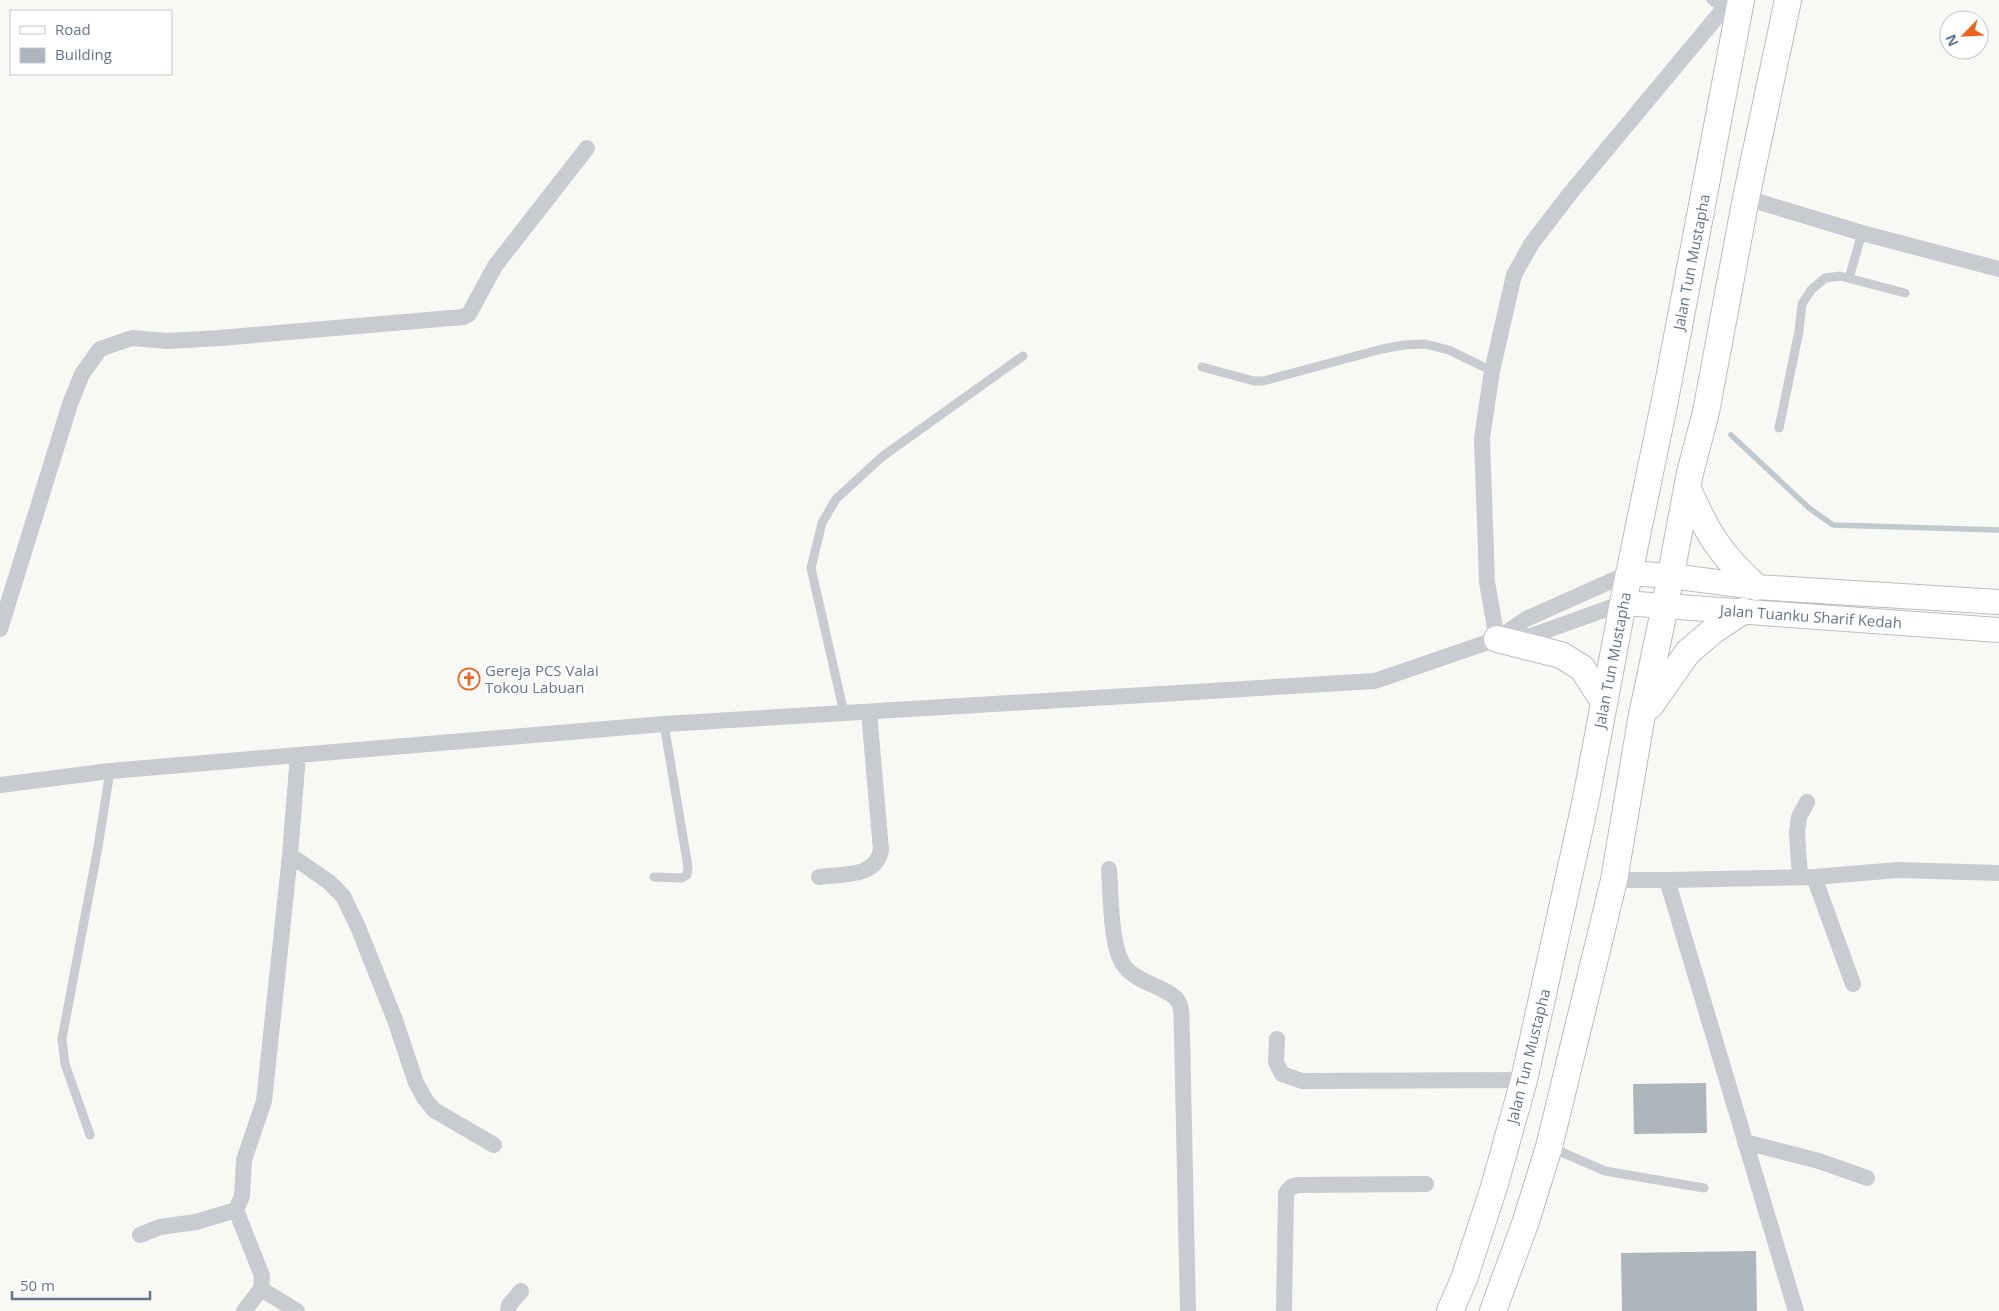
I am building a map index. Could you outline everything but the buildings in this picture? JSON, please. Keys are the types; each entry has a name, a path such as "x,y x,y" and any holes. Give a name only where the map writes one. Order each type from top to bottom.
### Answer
{"main road":[{"path":"1493,1311 1526,1221 1549,1147 1614,880 1641,720 1689,481 1706,412 1746,198 1788,0"},
{"name":"Jalan Tun Mustapha","path":"1450,1311 1464,1279 1494,1186 1524,1080 1585,804 1623,603 1665,400 1732,3"},
{"path":"1689,481 1704,526 1734,568 1756,588"},
{"name":"Jalan Tuanku Sharif Kedah","path":"1629,573 1671,576 1756,588 1999,602"},
{"name":"Jalan Tuanku Sharif Kedah","path":"1623,603 1999,630"},
{"path":"1641,720 1667,679 1688,652 1714,630 1742,611"},
{"path":"1497,639 1561,655 1582,668 1604,702"}],"street":[{"path":"1497,639 1487,582 1482,438 1492,371 1514,275 1532,243 1572,191 1732,3"},
{"path":"0,628 70,404 82,374 100,349 132,338 167,340 220,338 463,317 469,314 495,266 587,148"},
{"path":"1746,198 1999,269"},
{"path":"1497,639 1526,619 1629,573"},
{"path":"0,785 110,771 664,724 1375,681 1497,639 1531,636 1623,603"},
{"path":"819,877 866,871 874,866 879,858 881,850 869,712"},
{"path":"244,1311 261,1289 262,1276 236,1210 242,1196 244,1160 264,1101 290,855 298,755"},
{"path":"1807,802 1799,817 1797,834 1807,877 1853,984"},
{"path":"290,855 329,882 343,896 358,927 395,1020 416,1083 425,1099 434,1110 494,1145"},
{"path":"1109,869 1116,951 1123,965 1132,975 1172,995 1179,1003 1182,1034 1188,1311"},
{"path":"1614,880 1807,877 1898,870 1999,873"},
{"path":"1667,880 1796,1311"},
{"path":"1277,1039 1276,1062 1282,1074 1302,1081 1524,1080"},
{"path":"1745,1142 1819,1160 1867,1178"},
{"path":"1284,1311 1286,1193 1291,1187 1426,1184"},
{"path":"140,1235 160,1227 196,1222 236,1210"},
{"path":"261,1289 297,1311"},
{"path":"508,1311 509,1305 521,1290"}],"lane":[{"path":"1711,0 1732,3"},
{"path":"1849,278 1862,232"},
{"path":"1779,428 1799,330 1802,304 1811,290 1826,278 1840,276 1905,293"},
{"path":"1202,367 1254,381 1263,381 1382,349 1425,344 1449,350 1492,371"},
{"path":"844,713 811,568 822,523 836,499 883,456 1023,356"},
{"path":"654,877 682,878 687,874 688,867 664,724"},
{"path":"90,1135 64,1064 62,1039 110,771"},
{"path":"1549,1147 1605,1171 1704,1188"}],"waterway":[{"path":"1731,435 1809,508 1833,525 1999,530"}],"place":[{"name":"Gereja PCS Valai Tokou Labuan","path":"469,679"}]}
